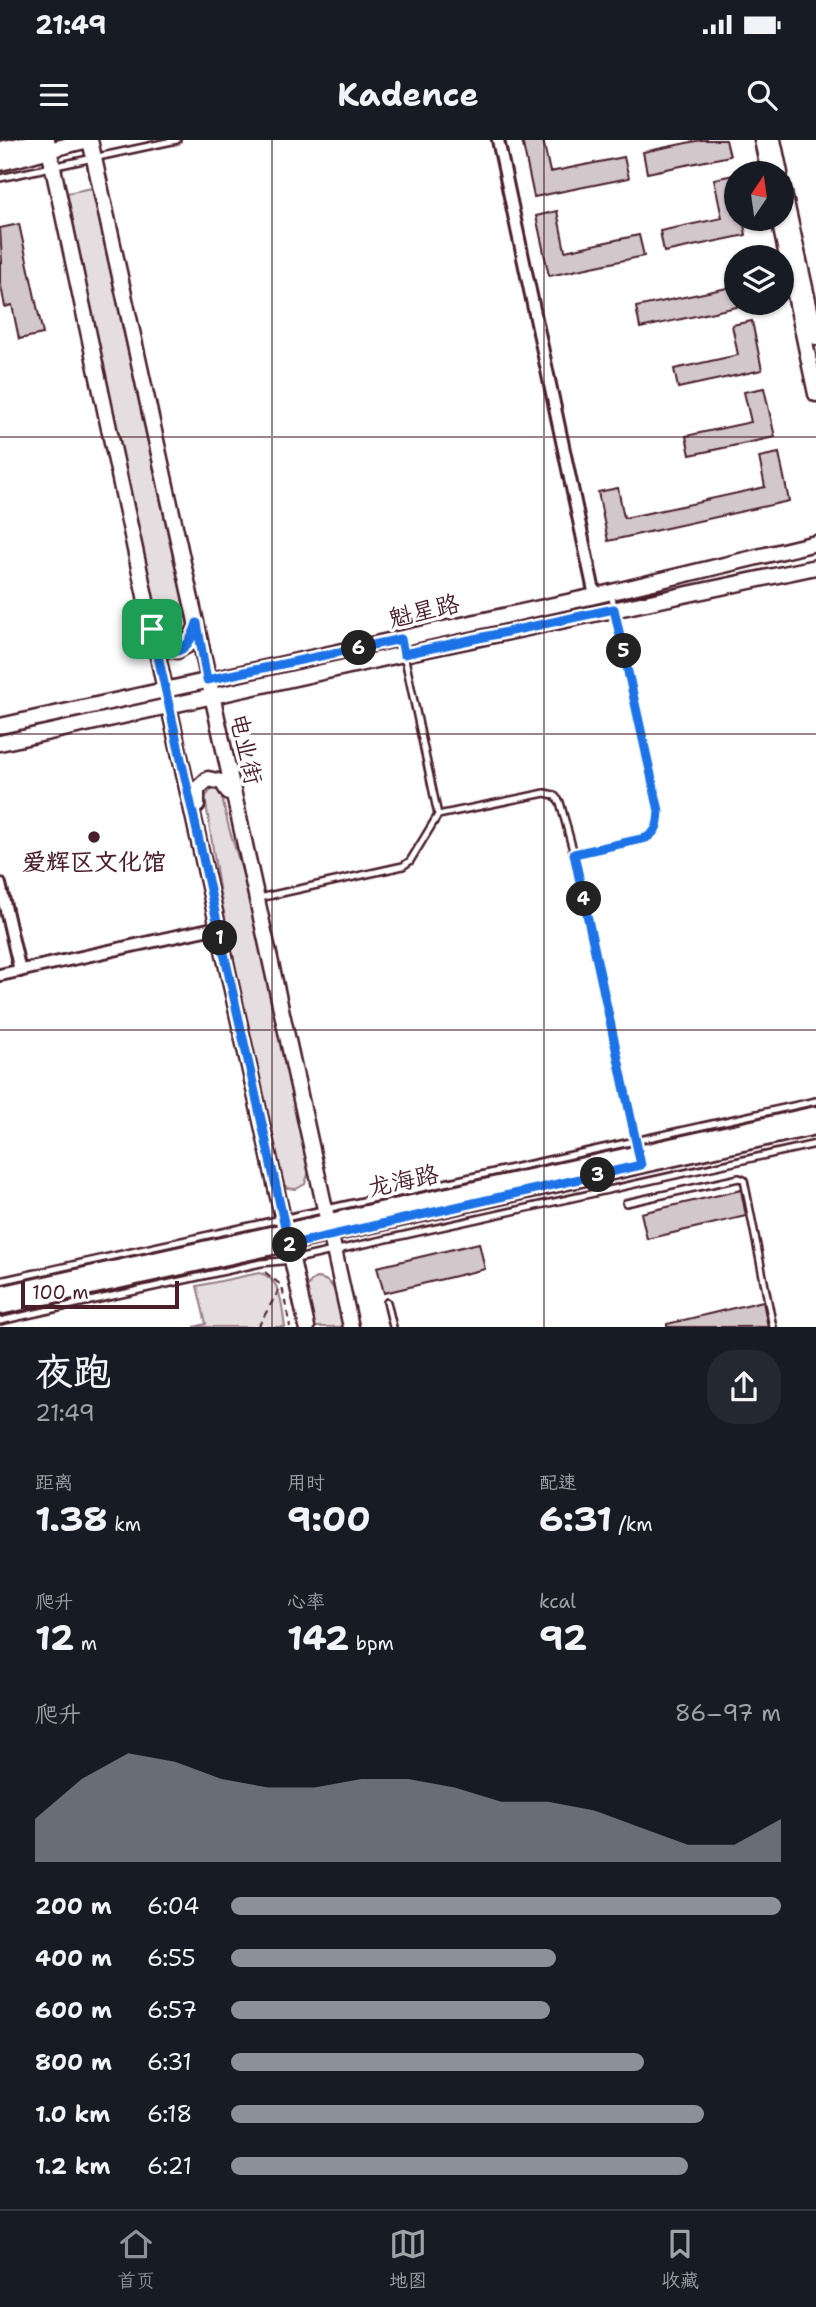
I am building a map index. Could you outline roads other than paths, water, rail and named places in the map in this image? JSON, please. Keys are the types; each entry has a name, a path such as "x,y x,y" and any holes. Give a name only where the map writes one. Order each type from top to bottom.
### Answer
{"street":[{"path":"0,149 48,142 90,140"},
{"name":"电业街","path":"90,140 351,1327"},
{"path":"498,140 595,596"},
{"path":"762,140 766,161"},
{"path":"773,140 777,161"},
{"path":"0,163 24,158 48,142"},
{"path":"48,142 165,689 307,1327"},
{"path":"782,231 816,394"},
{"path":"792,231 816,337"},
{"name":"魁星路","path":"0,743 211,697 610,591 816,543"},
{"name":"魁星路","path":"0,726 207,680 614,609 816,567"},
{"path":"152,629 160,645 165,649 177,651 183,649 191,640 197,623"},
{"path":"204,865 204,836 196,794 200,784 208,779 218,779 228,790 246,853"},
{"path":"0,884 20,971"},
{"path":"0,975 218,927"},
{"name":"龙海路","path":"0,1307 287,1239 328,1221 816,1114"},
{"name":"龙海路","path":"638,1153 816,1127"},
{"name":"龙海路","path":"0,1294 287,1239"}],"lane":[{"path":"0,178 177,140"},
{"path":"574,854 646,838 654,833 658,826 659,811 610,591"},
{"path":"256,898 403,866 410,861 438,815 402,647"},
{"path":"438,815 545,793 554,795 560,802 574,854 638,1153"},
{"path":"0,1281 287,1239 328,1221 638,1153 816,1101"},
{"path":"287,1239 334,1250 816,1144"},
{"path":"626,1203 739,1178 744,1181 773,1327"},
{"path":"0,1321 261,1263 287,1239"},
{"path":"387,1302 393,1327"}],"place":[{"name":"爱辉区文化馆","path":"94,837"}]}
